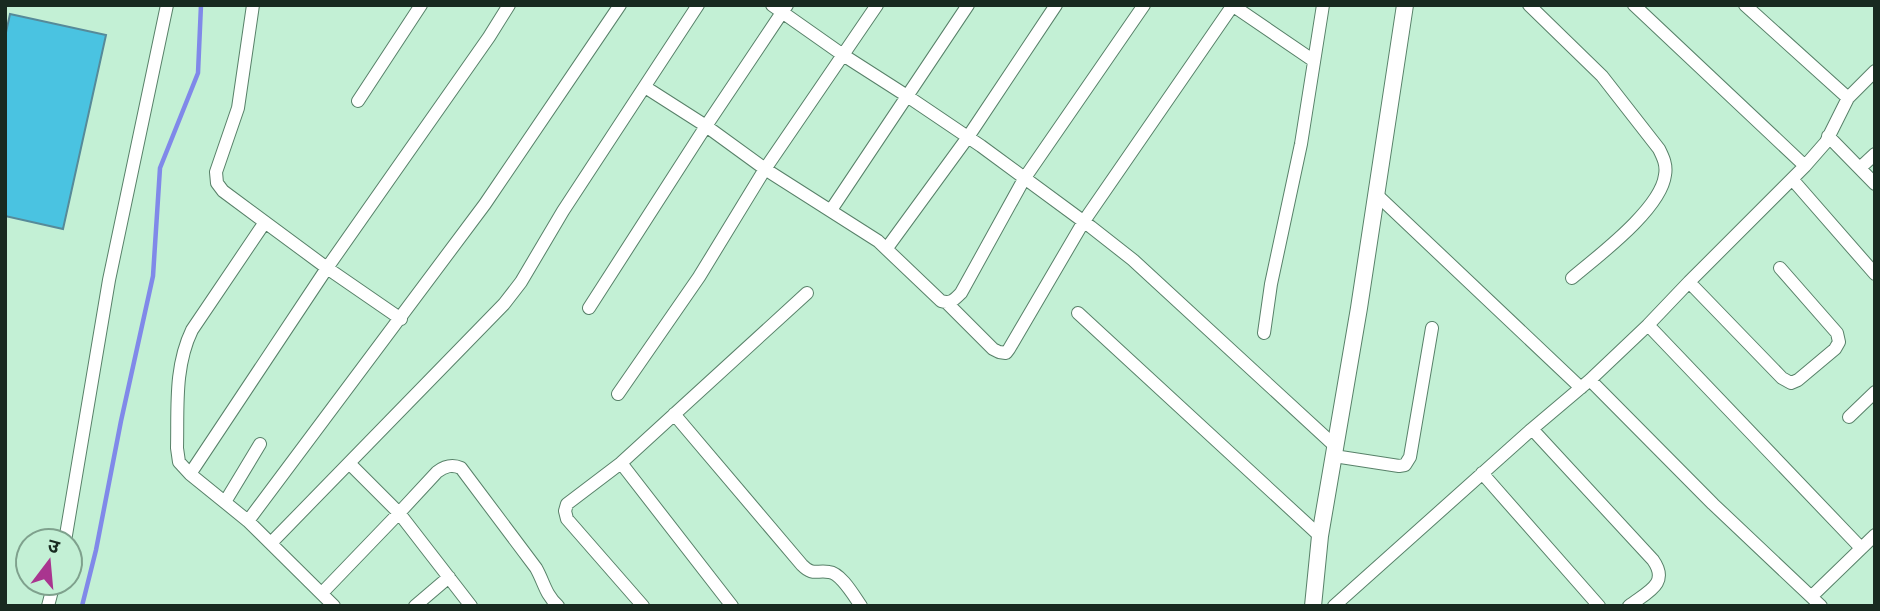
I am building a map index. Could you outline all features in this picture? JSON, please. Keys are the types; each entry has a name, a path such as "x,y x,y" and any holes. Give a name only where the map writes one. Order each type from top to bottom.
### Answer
{"street":[{"path":"67,527 109,280 167,5"},
{"path":"253,5 238,108 216,172 217,183 223,191 327,268 401,319"},
{"path":"358,101 421,5"},
{"path":"190,474 327,268 509,5"},
{"path":"248,521 485,204 620,5"},
{"path":"271,543 504,304 521,282 563,211 698,5"},
{"path":"618,394 699,276 765,169 877,5"},
{"path":"831,210 968,5"},
{"path":"887,248 968,137 1055,5"},
{"path":"947,303 961,293 1024,179 1144,5"},
{"path":"645,87 887,248 993,349 1006,353 1084,222 1232,5 1314,61"},
{"path":"1264,333 1271,284 1301,144 1323,5"},
{"path":"1313,606 1320,536 1405,5"},
{"path":"1529,5 1602,76 1659,149 1665,161 1665,177 1654,200 1639,219 1572,278"},
{"path":"1633,5 1805,166"},
{"path":"1745,5 1847,98"},
{"path":"589,308 780,8 842,55 968,137 1133,260 1334,451 1399,466 1405,465 1410,457 1432,328"},
{"path":"1334,606 1586,384 1648,325 1805,166 1826,142 1847,98 1875,71"},
{"path":"1828,136 1875,184"},
{"path":"1861,167 1875,154"},
{"path":"1792,179 1875,274"},
{"path":"1376,194 1586,384 1816,601 1875,535"},
{"path":"265,222 192,330 185,345 180,365 177,449 179,461 190,474 248,521 334,606"},
{"path":"1689,282 1782,378 1791,383 1835,349 1839,342 1837,333 1780,268"},
{"path":"643,606 567,519 567,504 621,463 807,293"},
{"path":"1078,313 1320,536"},
{"path":"1648,325 1861,548"},
{"path":"1849,416 1875,392"},
{"path":"674,414 802,565 815,573 829,572 838,575 861,606"},
{"path":"1532,429 1659,568 1660,578 1657,584 1629,606"},
{"path":"225,502 260,444"},
{"path":"349,463 400,513 471,606"},
{"path":"621,463 732,606"},
{"path":"322,593 437,472 454,465 461,468 536,568 544,581 545,592 558,606"},
{"path":"1482,473 1599,606"},
{"path":"415,606 449,576"}],"building":[{"path":"10,14 106,35 63,229 5,216 5,37"}],"waterway":[{"path":"82,606 153,276 160,168 198,73 201,5"}]}
